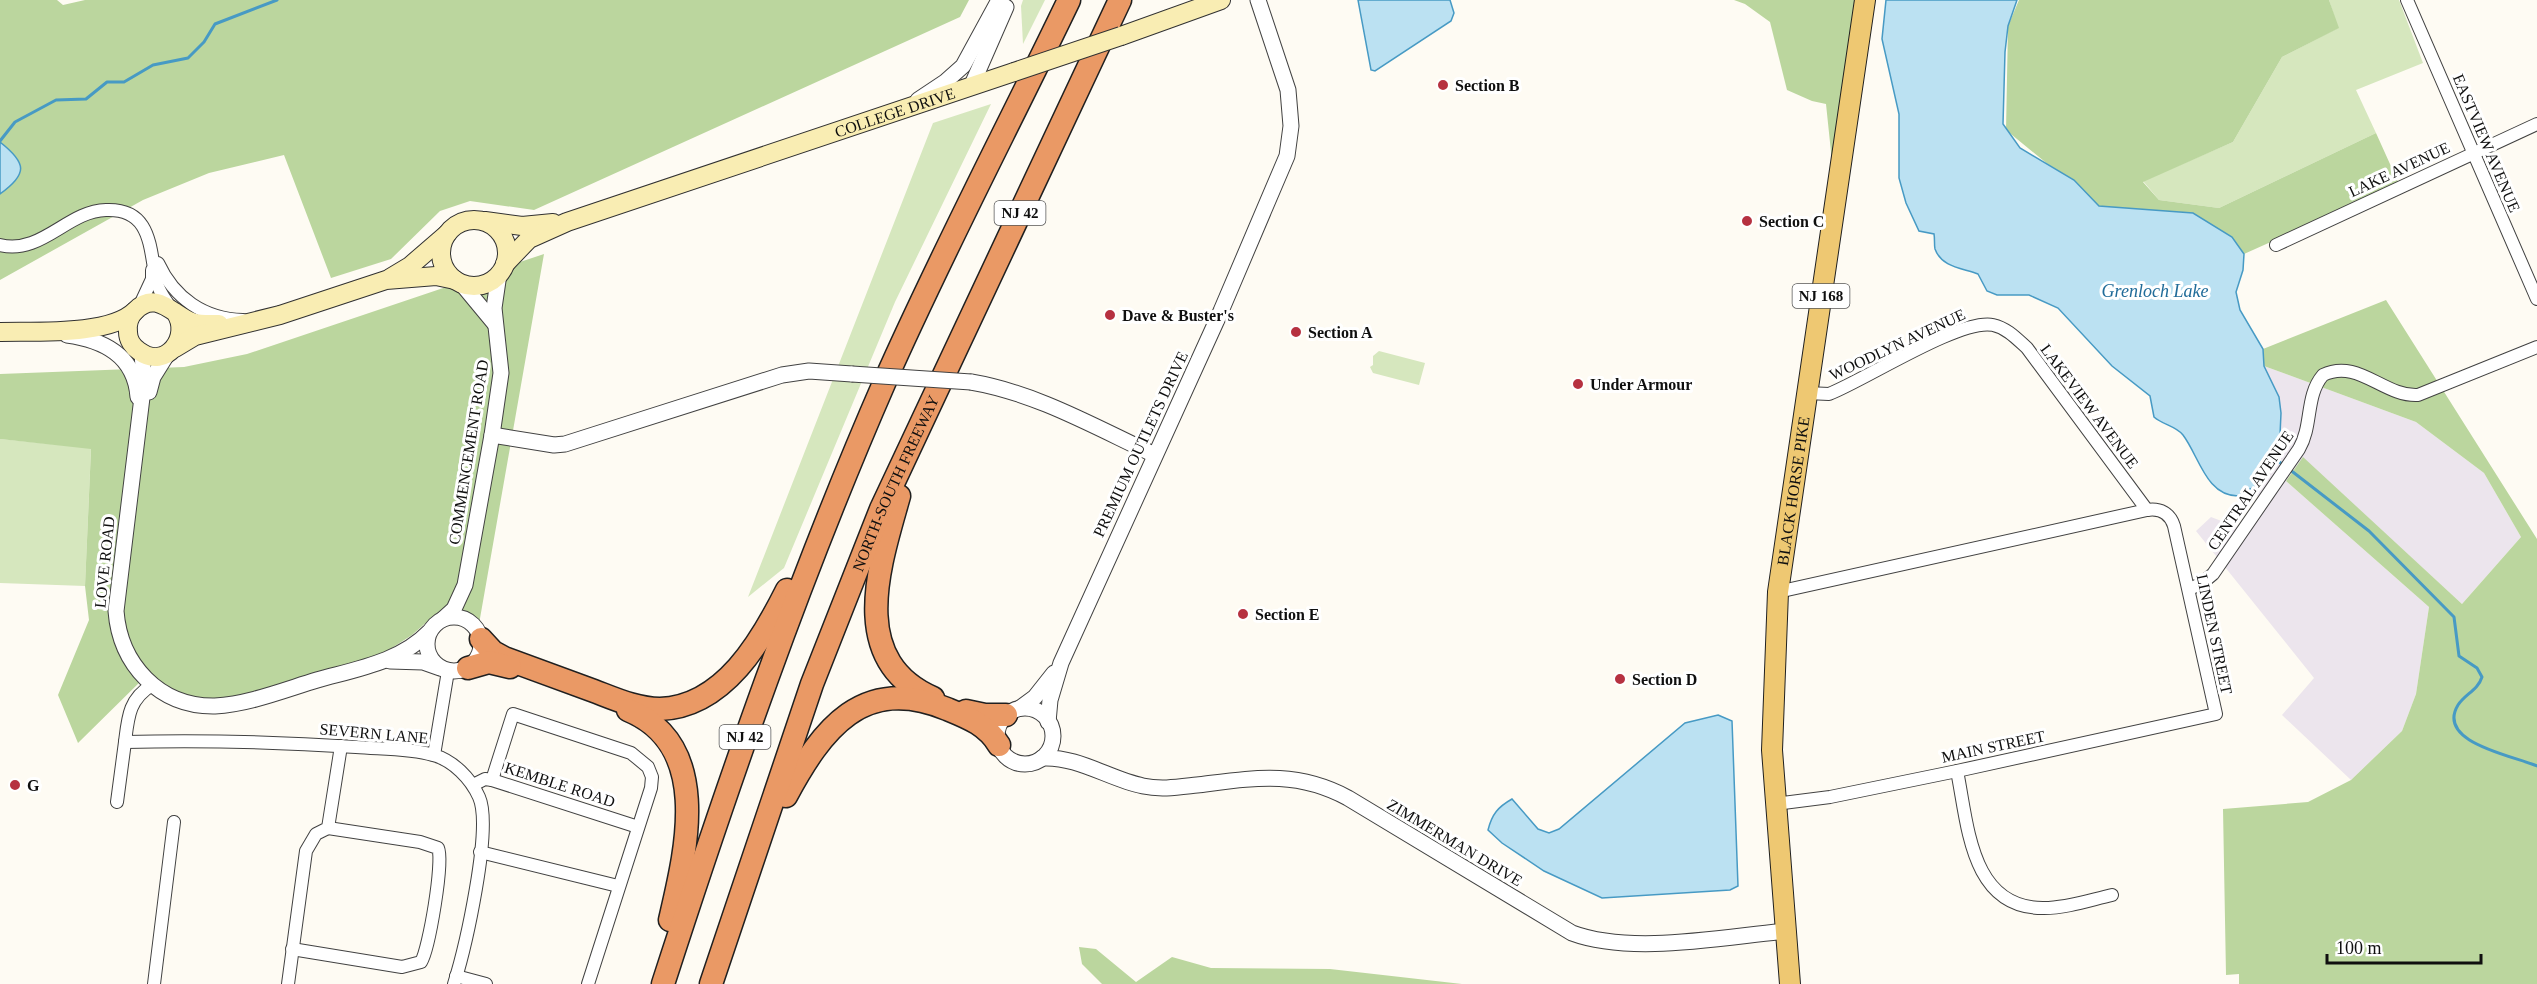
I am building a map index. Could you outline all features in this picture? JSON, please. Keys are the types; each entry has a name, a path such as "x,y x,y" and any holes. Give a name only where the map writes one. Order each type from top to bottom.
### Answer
{"highway":[{"name":"NJ 42","path":"663,984 737,758 838,493 907,336 1069,0"},
{"name":"NORTH-SOUTH FREEWAY","path":"711,984 812,684 880,509 1120,0"},
{"path":"920,426 877,580 876,612 882,646 896,670 927,695 974,713 1013,712"},
{"path":"477,632 493,652 504,658 631,704 659,709 690,703 728,677 759,639 838,493"},
{"path":"452,669 484,662 497,663 630,711 658,728 671,744 682,770 688,821 681,869 658,984"},
{"path":"737,905 783,800 807,758 821,738 856,710 885,699 912,698 976,721 994,736 999,745"}],"main road":[{"name":"COLLEGE DRIVE","path":"502,269 529,239 567,222 902,111 1221,0"},
{"name":"BLACK HORSE PIKE","path":"1790,984 1775,804 1772,700 1778,592 1865,0"},
{"name":"COLLEGE DRIVE","path":"481,221 522,226 567,222"},
{"path":"0,332 108,333 125,340 139,352 155,357 171,351 195,336 260,320 386,280 428,276 479,285 502,269 507,252 504,239 494,227 481,221 462,222 410,266 386,280"},
{"path":"447,234 442,244 441,259 445,269 458,281"},
{"path":"41,331 115,323 124,320 138,308 153,302 173,309 191,322 204,324 260,320"},
{"path":"138,308 130,317 128,332 139,352"},
{"path":"171,351 182,332 173,309"}],"street":[{"path":"902,111 945,82 963,66 999,0"},
{"path":"971,87 1008,0"},
{"name":"PREMIUM OUTLETS DRIVE","path":"1051,729 1050,700 1061,663 1278,182 1287,156 1291,126 1288,90 1258,0"},
{"name":"EASTVIEW AVENUE","path":"2407,0 2537,299"},
{"name":"LAKE AVENUE","path":"2276,245 2537,124"},
{"path":"0,245 13,247 32,244 90,213 106,210 123,212 138,221 148,235 157,283 173,309"},
{"path":"138,308 152,279 153,254"},
{"path":"153,254 166,280 185,301 198,309 227,318 260,320"},
{"name":"COMMENCEMENT ROAD","path":"443,619 454,609 465,585 492,435 501,373 501,349 494,308 502,269"},
{"path":"458,281 496,324"},
{"name":"WOODLYN AVENUE","path":"1807,393 1821,395 1834,392 1971,327 1985,324 2001,327"},
{"name":"LAKEVIEW AVENUE","path":"2001,327 2027,348 2147,510"},
{"path":"41,331 94,339 120,356 133,374 138,391 136,445"},
{"name":"CENTRAL AVENUE","path":"2189,589 2213,574 2285,469 2306,435 2314,389 2323,375 2331,372 2356,373 2398,394 2418,396 2537,347"},
{"name":"LOVE ROAD","path":"136,445 151,383 171,351"},
{"name":"LOVE ROAD","path":"139,352 144,381 116,611 123,646 139,673 152,685 176,699 216,706 245,701 381,662 410,649 429,632"},
{"path":"492,435 554,445 565,444 782,375 809,371 971,382 1004,388 1041,402 1155,455"},
{"path":"1778,592 2147,510"},
{"name":"LINDEN STREET","path":"2147,510 2165,512 2172,520 2216,714"},
{"name":"COMMENCEMENT ROAD","path":"465,585 477,632"},
{"path":"457,617 477,632 479,655 452,669 428,654 427,641 429,632 443,619 457,617"},
{"name":"LOVE ROAD","path":"381,662 418,661 452,669"},
{"name":"PREMIUM OUTLETS DRIVE","path":"1013,712 1040,691 1061,663"},
{"path":"434,755 452,669"},
{"path":"117,802 129,713 134,698 152,685"},
{"path":"1038,711 1051,729 1052,745 1042,758 1032,763 1018,762 1007,757 999,745 998,732 1013,712 1038,711"},
{"path":"492,780 513,714 631,753 640,759 652,777 588,984"},
{"name":"MAIN STREET","path":"1775,804 1830,796 1957,771 2216,714"},
{"name":"ZIMMERMAN DRIVE","path":"1051,729 1070,753 1105,773"},
{"name":"SEVERN LANE","path":"125,742 217,740 341,746 434,755 453,765 473,785 480,799 482,813 480,852 469,923 455,980"},
{"path":"328,828 341,746"},
{"name":"ZIMMERMAN DRIVE","path":"1042,758 1061,759 1133,784 1159,788 1278,777 1293,778 1322,786 1358,804 1562,927 1599,942 1635,944 1786,931"},
{"path":"1957,771 1977,861 1985,878 1997,891 2013,901 2035,908 2056,908 2112,895"},
{"name":"KEMBLE ROAD","path":"473,785 485,779 492,780 638,827"},
{"path":"153,984 174,822"},
{"path":"288,984 292,949 306,851 316,834 328,828 420,842 438,848 440,860 427,949 421,962 402,967 292,949"},
{"path":"480,852 618,886"},
{"path":"455,980 486,984"}],"shaded area":[{"path":"2264,366 2416,422 2484,473 2521,537 2462,604 2303,458 2286,481 2429,607 2416,694 2402,731 2351,780 2282,715 2314,678 2196,531 2211,517 2245,530 2262,502 2252,489 2281,413"}],"green space":[{"path":"0,0 57,0 63,5 85,0 969,0 960,17 534,210 470,201 440,211 391,259 331,278 284,155 209,173 143,200 0,280"},
{"path":"1023,0 1045,0 1023,44 1021,6"},
{"path":"1734,0 1865,0 1836,200 1826,104 1812,101 1787,90 1770,22 1745,4"},
{"path":"2019,0 2329,0 2339,28 2282,57 2233,142 2143,182 2159,200 2219,208 2376,133 2399,184 2244,254 2193,213 2099,206 2006,130 2008,26"},
{"path":"2329,0 2399,0 2423,63 2356,90 2376,133 2219,208 2159,200 2143,181 2233,142 2282,57 2338,28"},
{"path":"991,104 895,302 784,568 748,597 933,123"},
{"path":"544,254 479,624 438,612 412,635 384,653 267,691 211,701 184,696 146,676 78,743 58,695 89,620 85,586 91,449 0,439 0,374 184,367 247,354"},
{"path":"2386,300 2537,539 2537,984 2239,984 2239,974 2226,975 2223,809 2308,802 2351,780 2402,731 2416,694 2429,607 2286,481 2303,457 2462,604 2521,537 2484,473 2416,422 2264,366 2263,349"},
{"path":"1379,351 1425,363 1419,385 1373,373 1370,367 1373,365 1373,356"},
{"path":"0,439 91,448 85,586 0,583"},
{"path":"1079,947 1096,949 1136,982 1172,957 1211,968 1330,969 1462,984 1102,984 1082,964"}],"water":[{"path":"1358,0 1450,0 1454,13 1451,21 1375,71 1371,70"},
{"name":"Grenloch Lake","path":"1886,0 2017,0 2008,26 2005,52 2003,124 2020,148 2074,180 2099,206 2193,213 2232,237 2244,254 2243,270 2236,292 2240,310 2263,349 2264,366 2279,397 2281,413 2280,435 2272,459 2254,487 2238,496 2218,489 2204,473 2183,435 2154,417 2150,396 2112,366 2058,308 2029,295 1997,295 1987,291 1978,274 1948,264 1938,255 1935,249 1934,234 1919,231 1906,203 1899,178 1899,114 1882,39"},
{"path":"0,142 15,156 21,168 16,180 0,194"},
{"path":"1718,715 1732,721 1738,886 1730,890 1602,898 1544,871 1502,843 1488,830 1496,812 1512,799 1538,829 1549,833 1559,829 1685,723"}],"waterway":[{"path":"0,141 15,122 56,100 86,99 107,82 124,82 153,65 188,58 204,42 215,24 277,0"},
{"path":"2270,454 2283,465"},
{"path":"2289,469 2369,531 2454,617 2459,656 2477,668 2482,677 2478,685 2458,705 2454,718 2458,729 2467,738 2481,746 2537,766"}],"place":[{"name":"Section B","path":"1443,85"},
{"name":"Section C","path":"1747,221"},
{"name":"Dave & Buster's","path":"1110,315"},
{"name":"Section A","path":"1296,332"},
{"name":"Under Armour","path":"1578,384"},
{"name":"Section E","path":"1243,614"},
{"name":"Section D","path":"1620,679"},
{"name":"G","path":"15,785"}]}
